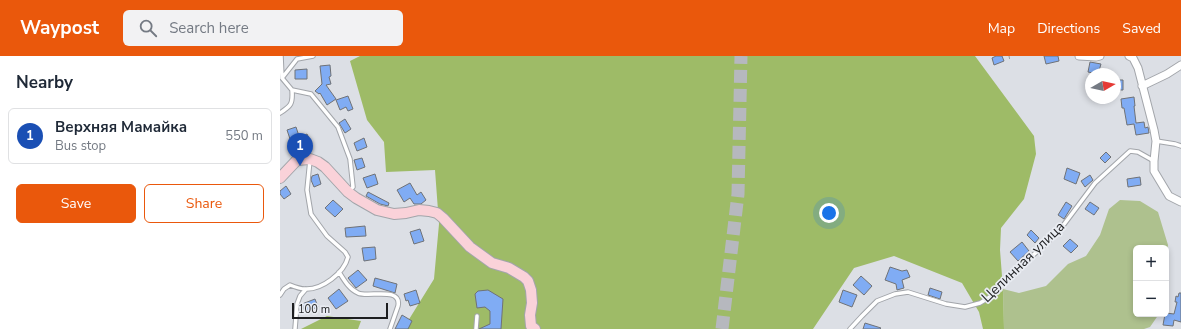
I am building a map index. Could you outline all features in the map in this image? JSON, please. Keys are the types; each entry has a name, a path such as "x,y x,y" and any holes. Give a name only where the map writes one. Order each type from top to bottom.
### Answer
{"street":[{"path":"1079,56 1100,56"},
{"path":"1129,56 1133,58 1138,68 1156,141 1154,170 1169,196 1181,202"},
{"path":"1142,86 1167,74 1181,65"},
{"path":"280,178 297,160 310,159 325,167 348,192 377,210 394,214 419,210 437,213 470,247 492,263 510,268 524,276 528,281 531,290 531,328"}],"lane":[{"path":"280,113 290,107 293,98 292,90 282,78 281,56"},
{"path":"282,78 297,59 313,56"},
{"path":"292,90 311,94 338,127 350,159 353,187 348,192"},
{"path":"1156,141 1181,146"},
{"name":"Целинная улица","path":"850,329 877,301 895,294 908,292 946,304 966,307 980,303 990,297 1062,227 1095,183 1130,151 1138,152 1154,161"},
{"path":"280,295 284,289 290,286 306,289 325,284 339,272 348,257 346,252 327,236 311,214 306,190 310,159"},
{"path":"339,272 349,286 357,293 386,294 394,295 398,298 398,306 390,329"},
{"path":"295,329 297,304 300,296 306,289"},
{"path":"476,329 478,316"}],"path":[{"path":"1009,56 1010,61"}],"green space":[{"path":"360,56 975,56 1034,136 1036,154 1024,199 1001,228 1000,250 1004,329 983,329 979,312 962,283 894,256 854,268 813,329 403,329 434,279 439,224 435,170 386,172 384,142 367,120 350,61"},
{"path":"1120,200 1140,201 1158,212 1168,245 1133,245 1133,317 1157,317 1150,327 1144,329 1004,329 1003,289 1019,293 1046,286 1068,264 1086,256 1100,235 1109,209"},
{"path":"327,316 361,321 358,329 301,329"}],"building":[{"path":"1002,56 1004,61 994,65 992,58"},
{"path":"1044,56 1058,56 1059,61 1046,64"},
{"path":"1090,62 1101,64 1100,68 1089,68"},
{"path":"330,65 331,76 329,77 331,84 326,85 336,99 327,105 320,93 319,94 315,91 322,84 320,66"},
{"path":"307,69 307,79 295,79 295,70"},
{"path":"1121,80 1123,80 1123,90 1121,90"},
{"path":"348,96 353,109 348,111 346,107 340,110 336,100"},
{"path":"1134,97 1136,123 1144,122 1145,128 1148,127 1149,133 1136,135 1134,124 1127,125 1121,99"},
{"path":"345,119 351,129 345,133 339,123"},
{"path":"296,127 299,136 290,139 287,130"},
{"path":"307,134 311,143 303,146 299,138"},
{"path":"364,138 367,147 357,151 354,143"},
{"path":"1106,152 1111,157 1105,163 1100,158"},
{"path":"362,158 365,167 357,170 354,160"},
{"path":"1067,168 1080,173 1076,184 1064,179"},
{"path":"318,174 321,184 314,187 311,180 312,176"},
{"path":"375,174 378,184 367,188 363,178"},
{"path":"1090,175 1093,180 1085,187 1081,181"},
{"path":"1140,177 1141,185 1128,187 1127,179"},
{"path":"410,183 417,195 421,192 426,200 421,204 414,204 410,198 404,202 397,190"},
{"path":"286,186 291,194 284,199 280,194 280,191"},
{"path":"368,192 389,203 388,206 380,204 366,196"},
{"path":"333,200 343,209 335,217 325,208"},
{"path":"1066,202 1072,206 1064,219 1058,215"},
{"path":"1090,202 1099,208 1094,215 1085,209"},
{"path":"365,226 366,236 346,237 345,228"},
{"path":"420,229 424,241 414,244 410,232"},
{"path":"1031,230 1039,238 1035,243 1027,235"},
{"path":"1070,239 1078,246 1071,253 1063,246"},
{"path":"1022,242 1029,251 1018,261 1010,252"},
{"path":"375,247 376,259 364,261 362,248"},
{"path":"890,267 902,271 907,270 910,277 902,280 904,288 897,290 896,284 885,280"},
{"path":"358,270 367,280 356,288 348,278"},
{"path":"861,276 872,286 864,295 853,285"},
{"path":"375,278 397,284 395,293 373,286"},
{"path":"930,288 942,292 940,299 928,295"},
{"path":"339,289 348,301 336,309 328,298"},
{"path":"416,290 420,303 410,306 408,300 406,301 404,294"},
{"path":"488,290 503,299 501,329 479,329 490,324 490,311 485,307 477,308 475,294 478,291"},
{"path":"843,290 857,295 852,307 839,302"},
{"path":"1179,293 1181,293 1181,322 1174,320 1173,326 1163,325 1164,317 1169,317 1169,313 1174,314 1177,302 1175,302 1176,296 1178,297"},
{"path":"315,299 318,307 305,312 302,304"},
{"path":"402,315 412,321 408,329 395,329"},
{"path":"865,323 881,328 863,329"}],"tunnel":[{"path":"722,329 738,194 741,56"}],"place":[{"name":"Верхняя Мамайка","path":"300,166"}]}
